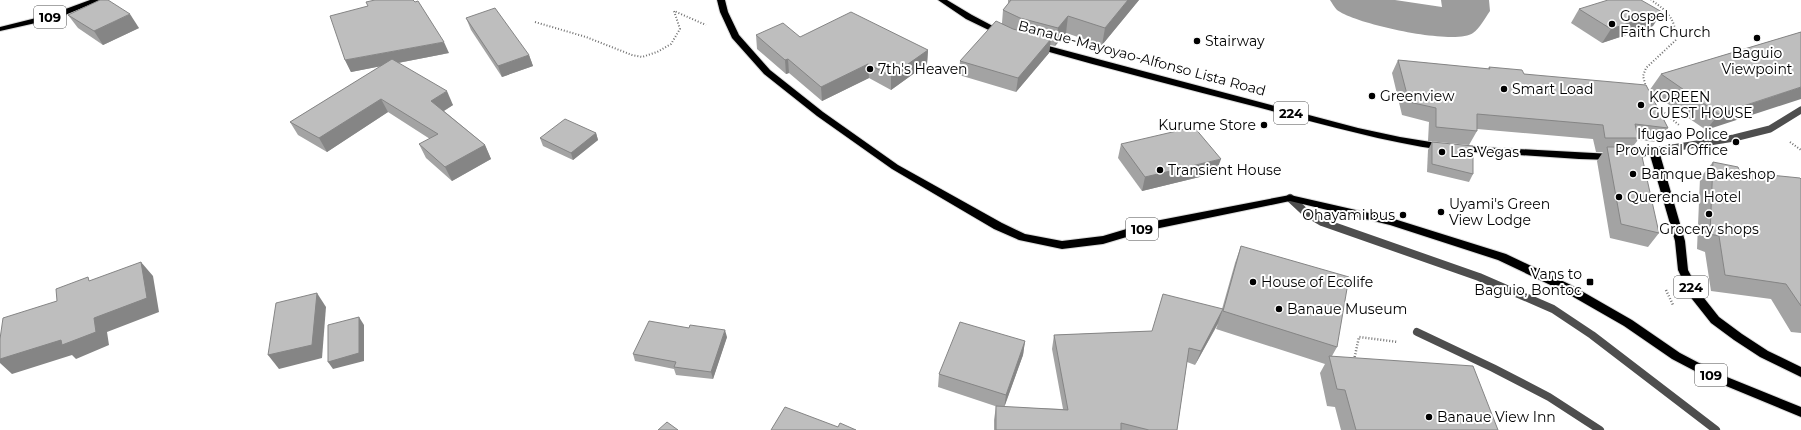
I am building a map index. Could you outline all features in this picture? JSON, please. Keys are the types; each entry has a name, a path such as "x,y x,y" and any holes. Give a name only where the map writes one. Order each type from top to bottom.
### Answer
{"main road":[{"name":"109","path":"0,29 55,16 97,0"},
{"name":"109","path":"721,0 724,12 735,36 767,72 820,114 895,167 998,226 1023,237 1062,245 1103,240 1150,226 1290,198 1391,222 1502,257 1567,288 1628,323 1676,356 1718,378 1801,412"},
{"name":"Banaue-Mayoyao-Alfonso Lista Road","path":"942,0 969,17 1010,36"},
{"name":"Banaue-Mayoyao-Alfonso Lista Road","path":"1028,43 1189,88 1379,136 1419,144 1458,149 1578,156 1632,157 1654,151"},
{"name":"224","path":"1654,151 1680,241 1683,270 1696,296 1715,320 1738,337 1764,354 1801,372"}],"street":[{"path":"1654,151 1695,143 1734,138 1770,129 1801,110"},
{"path":"1290,198 1305,212 1322,222 1479,277 1553,309 1592,335 1716,430"},
{"path":"1417,332 1494,368 1542,393 1600,430"}],"path":[{"path":"1646,88 1643,76 1646,68 1677,40 1675,21 1664,8 1651,0"},
{"path":"535,22 586,37 632,55 642,57 657,52 671,44 680,29 674,11 735,36"},
{"path":"1649,100 1685,130 1695,143"},
{"path":"1360,362 1354,360 1359,337 1404,343"}],"building":[{"path":"100,0 108,0 130,14 94,31 68,15"},
{"path":"375,0 418,1 444,42 345,60 330,16 368,6 366,2"},
{"path":"1011,0 1128,0 1105,28 1068,16 1058,28 1020,18 1003,10"},
{"path":"1608,0 1641,0 1662,12 1611,29 1579,9"},
{"path":"495,8 529,55 498,66 466,18"},
{"path":"851,12 928,50 891,76 868,64 821,87 788,59 785,60 756,35 783,23 800,37"},
{"path":"996,21 1013,29 1051,39 1018,78 960,61"},
{"path":"1801,32 1801,87 1719,114 1661,74"},
{"path":"392,59 447,91 431,101 485,145 445,167 419,144 438,134 381,99 319,138 290,122"},
{"path":"1398,60 1490,69 1489,67 1522,70 1524,74 1646,85 1668,128 1635,124 1638,138 1605,138 1603,125 1477,114 1477,131 1436,127 1436,108 1409,102"},
{"path":"565,119 596,133 571,153 540,138"},
{"path":"1194,127 1221,159 1145,177 1121,144"},
{"path":"1432,142 1473,146 1473,174 1432,164"},
{"path":"1607,147 1622,147 1620,148 1641,152 1659,233 1621,224"},
{"path":"1713,162 1738,167 1740,172 1801,179 1801,306 1786,284 1725,275 1719,236 1710,234"},
{"name":"Banaue Museum","path":"1241,246 1349,277 1337,347 1223,311"},
{"path":"141,262 147,298 94,318 96,332 62,345 61,340 0,359 0,339 3,318 57,301 56,289 88,277 89,281"},
{"path":"317,293 312,345 268,355 276,303"},
{"path":"1163,294 1223,309 1201,351 1189,348 1177,430 1149,430 1121,423 1121,430 996,430 996,406 1068,410 1054,335 1152,331"},
{"path":"359,317 359,353 328,362 328,325"},
{"path":"649,321 689,328 690,325 725,330 711,372 674,367 676,362 633,354"},
{"path":"960,322 1025,341 1006,395 939,374"},
{"path":"1329,356 1473,366 1498,430 1356,430 1345,390 1337,389"},
{"path":"785,407 838,427 840,423 856,430 771,430"},
{"path":"667,422 678,430 658,430"}],"waterway":[{"path":"1354,0 1390,15 1456,23 1466,11 1465,0"}],"place":[{"name":"Gospel Faith Church","path":"1612,24"},
{"name":"Baguio Viewpoint","path":"1757,38"},
{"name":"Stairway","path":"1197,41"},
{"name":"7th's Heaven","path":"870,69"},
{"name":"Smart Load","path":"1504,89"},
{"name":"Greenview","path":"1372,96"},
{"name":"KOREEN GUEST HOUSE","path":"1641,105"},
{"name":"Kurume Store","path":"1264,125"},
{"name":"Ifugao Police Provincial Office","path":"1736,142"},
{"name":"Las Vegas","path":"1442,152"},
{"name":"Transient House","path":"1160,170"},
{"name":"Bamque Bakeshop","path":"1633,174"},
{"name":"Querencia Hotel","path":"1619,197"},
{"name":"Uyami's Green View Lodge","path":"1441,212"},
{"name":"Grocery shops","path":"1709,214"},
{"name":"Ohayami bus","path":"1403,215"},
{"name":"House of Ecolife","path":"1253,282"},
{"name":"Vans to Baguio, Bontoc","path":"1590,282"},
{"name":"Banaue Museum","path":"1279,309"},
{"name":"Banaue View Inn","path":"1429,417"}]}
